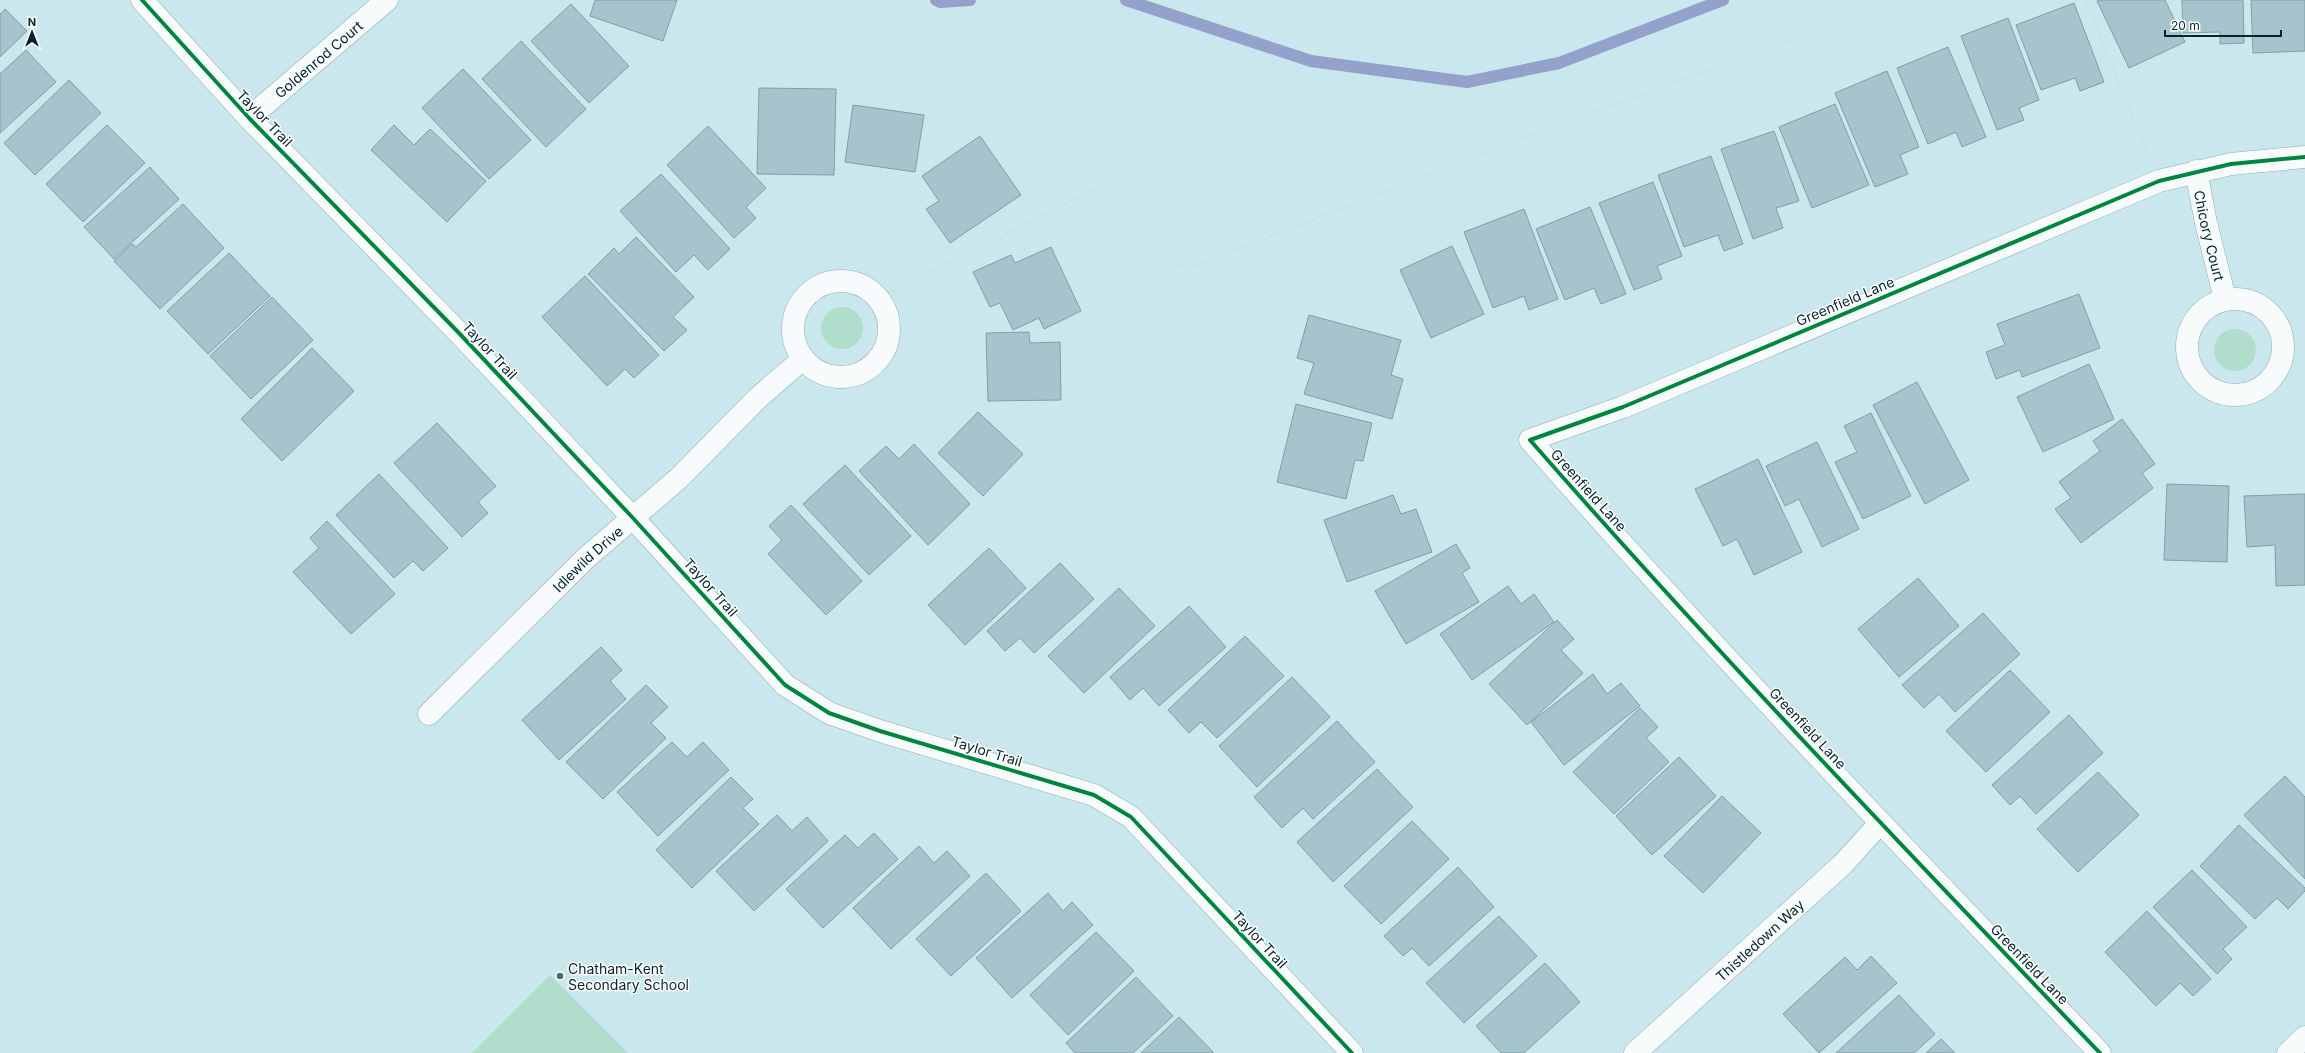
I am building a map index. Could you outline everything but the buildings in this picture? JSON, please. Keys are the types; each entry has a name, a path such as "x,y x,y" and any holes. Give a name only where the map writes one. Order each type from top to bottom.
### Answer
{"street":[{"name":"Taylor Trail","path":"142,0 249,118 458,332 632,517 785,684 829,713 880,731 1094,795 1131,817 1352,1053"},
{"name":"Goldenrod Court","path":"249,118 387,0"},
{"name":"Greenfield Lane","path":"2100,1053 1880,823 1587,505 1530,440 1623,407 2159,181 2196,171 2231,164 2305,157"},
{"name":"Chicory Court","path":"2196,171 2206,223 2225,299"},
{"path":"838,281 853,283 866,288 878,298 886,311 889,326 887,341 881,355 871,367 858,374 843,377 828,376 814,369 803,359 795,346 792,332 794,316 800,303 810,292 823,284 838,281"},
{"name":"Chicory Court","path":"2225,299 2242,299 2258,304 2271,315 2279,329 2283,345 2281,361 2276,371 2261,387 2246,394 2230,394 2216,391 2203,383 2193,371 2188,357 2187,342 2190,327 2199,314 2211,304 2225,299"},
{"name":"Idlewild Drive","path":"429,714 586,558 679,478 758,397 803,359"},
{"name":"Thistledown Way","path":"1635,1053 1844,863 1880,823"},
{"path":"2288,1053 2305,1037"}],"path":[{"path":"878,298 1103,185 1177,264 1188,267 1195,266 1522,138 1789,41 1882,0"},
{"path":"2086,0 2159,181"}],"green space":[{"path":"838,307 846,307 854,310 860,316 863,328 860,340 854,346 846,349 838,349 830,346 824,340 821,332 821,324 824,316 830,310"},
{"path":"2235,329 2250,335 2256,350 2250,365 2235,371 2220,365 2214,350 2220,335"},
{"path":"550,975 628,1053 472,1053"}],"waterway":[{"path":"936,0 940,2 970,0"},
{"path":"1126,0 1311,61 1467,82 1559,63 1723,0"}],"cycle path":[{"path":"142,0 249,118 458,332 632,517 785,685 829,713 880,731 1094,795 1131,817 1352,1053"},
{"path":"2100,1053 1883,826 1740,673 1530,440 1623,407 2159,181 2231,164 2305,157"}],"place":[{"name":"Chatham-Kent Secondary School","path":"560,976"}]}
